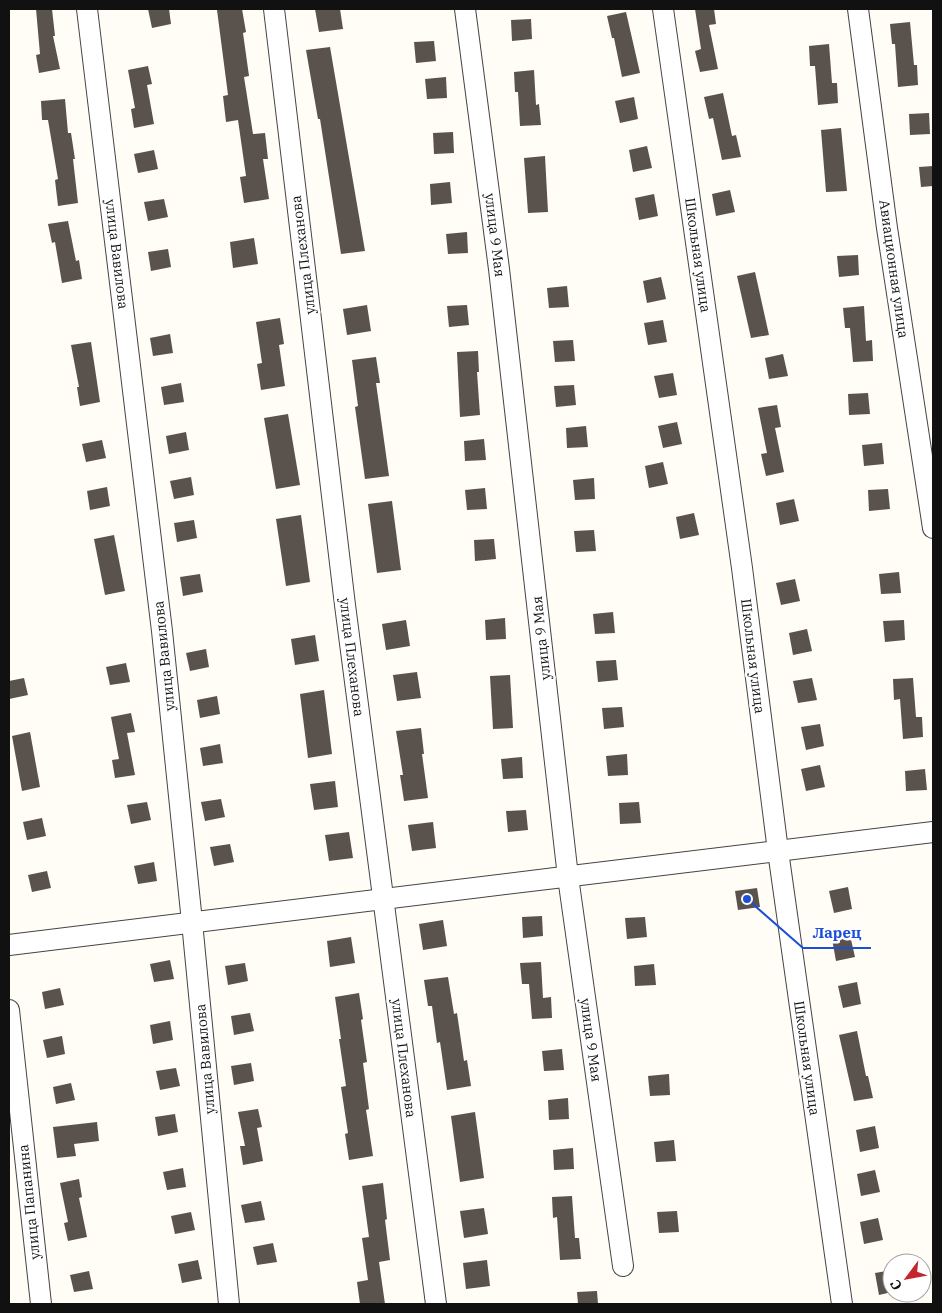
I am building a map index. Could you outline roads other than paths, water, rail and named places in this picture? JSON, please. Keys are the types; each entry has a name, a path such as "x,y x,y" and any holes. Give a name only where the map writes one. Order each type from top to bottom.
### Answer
{"street":[{"name":"улица Вавилова","path":"87,9 158,601 192,922 228,1304"},
{"name":"улица Плеханова","path":"274,9 345,605 436,1304"},
{"name":"улица 9 Мая","path":"465,9 499,269 568,877 623,1266"},
{"name":"Школьная улица","path":"663,9 742,568 778,851 842,1304"},
{"name":"Авиационная улица","path":"858,9 887,228 933,528"},
{"path":"9,945 384,897 568,877 933,832"},
{"name":"улица Папанина","path":"9,1010 41,1304"}],"place":[{"name":"Ларец","path":"747,899"}]}
